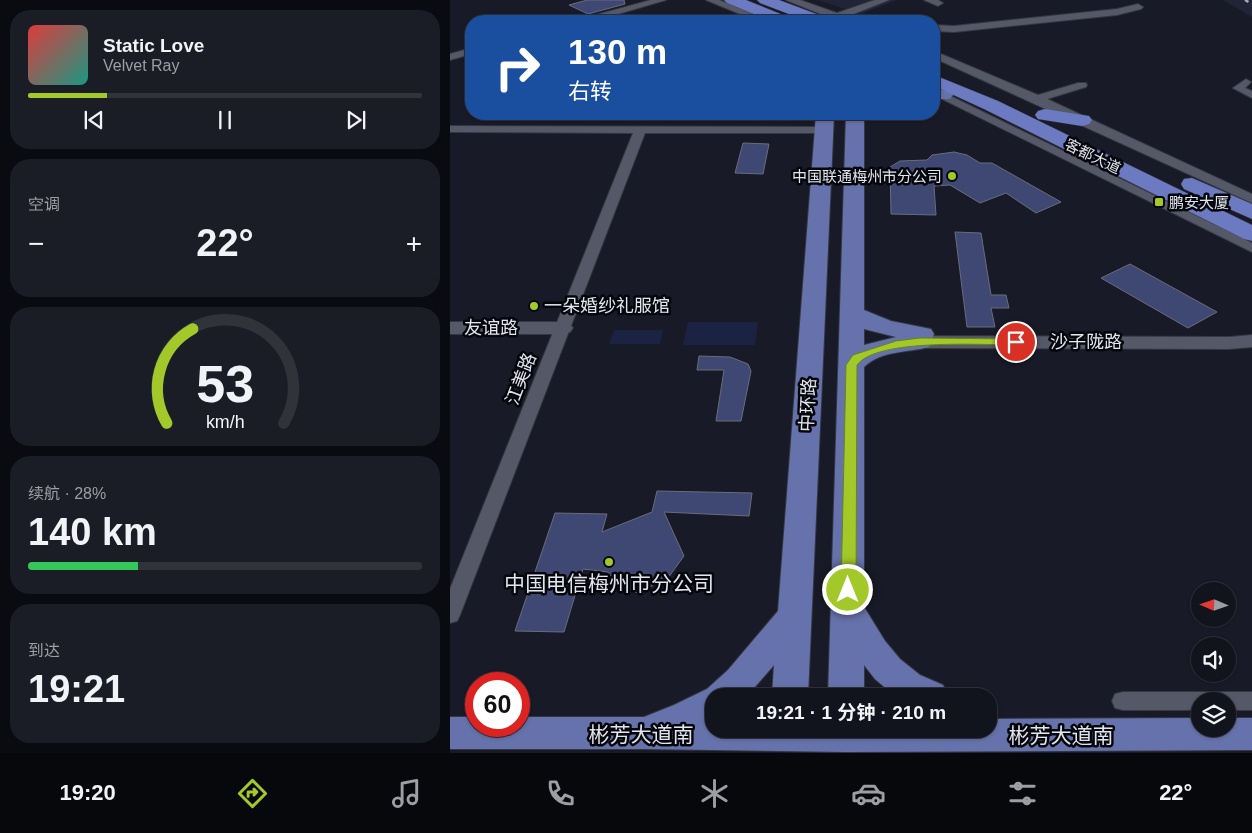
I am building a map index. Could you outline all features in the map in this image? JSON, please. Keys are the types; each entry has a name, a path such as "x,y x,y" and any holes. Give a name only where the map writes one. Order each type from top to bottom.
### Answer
{"highway":[{"path":"732,0 765,11 786,9 812,15"},
{"name":"客都大道","path":"945,89 1041,107 1252,209"},
{"name":"客都大道","path":"945,89 1000,110 1252,234"},
{"path":"1041,107 1082,120"}],"main road":[{"path":"846,688 855,120"},
{"name":"中环路","path":"790,688 824,122"},
{"path":"852,313 860,319 921,338"},
{"path":"851,365 857,357 921,338"},
{"path":"848,609 870,648 886,667 905,684 913,688"},
{"path":"732,688 741,680 795,615"},
{"path":"644,733 705,707"},
{"path":"997,720 1034,736"},
{"name":"彬芳大道南","path":"450,733 644,733 787,739 1252,734"}],"street":[{"path":"606,15 661,0"},
{"path":"711,0 765,11"},
{"path":"841,15 884,0"},
{"path":"940,28 954,29 1117,12 1138,7"},
{"path":"450,57 465,53"},
{"path":"940,57 1041,107 1082,86"},
{"path":"1246,82 1238,88 1252,95"},
{"path":"945,89 1252,248"},
{"path":"1082,120 1252,209"},
{"path":"450,129 640,130 824,122"},
{"name":"江美路","path":"450,616 640,130"},
{"name":"友谊路","path":"450,328 561,333"},
{"name":"友谊路","path":"450,338 561,333"},
{"name":"沙子陇路","path":"921,338 1225,336 1252,333"},
{"name":"沙子陇路","path":"921,338 1229,343 1252,341"},
{"path":"1122,701 1252,701"}],"shaded area":[{"path":"817,0 897,0 861,14"},
{"path":"1223,0 1252,0 1252,17"},
{"path":"688,322 758,322 755,345 683,345"},
{"path":"614,330 663,330 660,344 609,344"}],"building":[{"path":"587,0 624,0 625,4 588,14 569,5"},
{"path":"743,143 769,144 763,174 735,173"},
{"name":"中国联通梅州市分公司","path":"954,152 967,155 980,163 992,163 1061,202 1036,213 1006,193 980,203 950,185 934,186 936,215 891,214 890,167 900,161 927,160 932,155"},
{"path":"955,232 981,233 991,295 1006,295 1009,308 991,308 995,327 967,327"},
{"path":"1130,264 1217,312 1188,328 1101,278"},
{"path":"699,356 730,357 748,364 751,371 741,421 716,421 724,370 697,370"},
{"name":"中国电信梅州市分公司","path":"657,491 752,493 749,516 664,512 684,556 668,578 638,593 615,583 608,572 583,569 564,632 515,631 555,513 607,514 602,532 652,512"}],"railway":[{"path":"1245,0 1252,4"}],"place":[{"name":"中国联通梅州市分公司","path":"952,176"},
{"name":"鹏安大厦","path":"1159,202"},
{"name":"一朵婚纱礼服馆","path":"534,306"},
{"name":"中国电信梅州市分公司","path":"609,562"}],"route":[{"path":"848,590 851,365 857,357 900,344 920,342 1016,342"}]}
